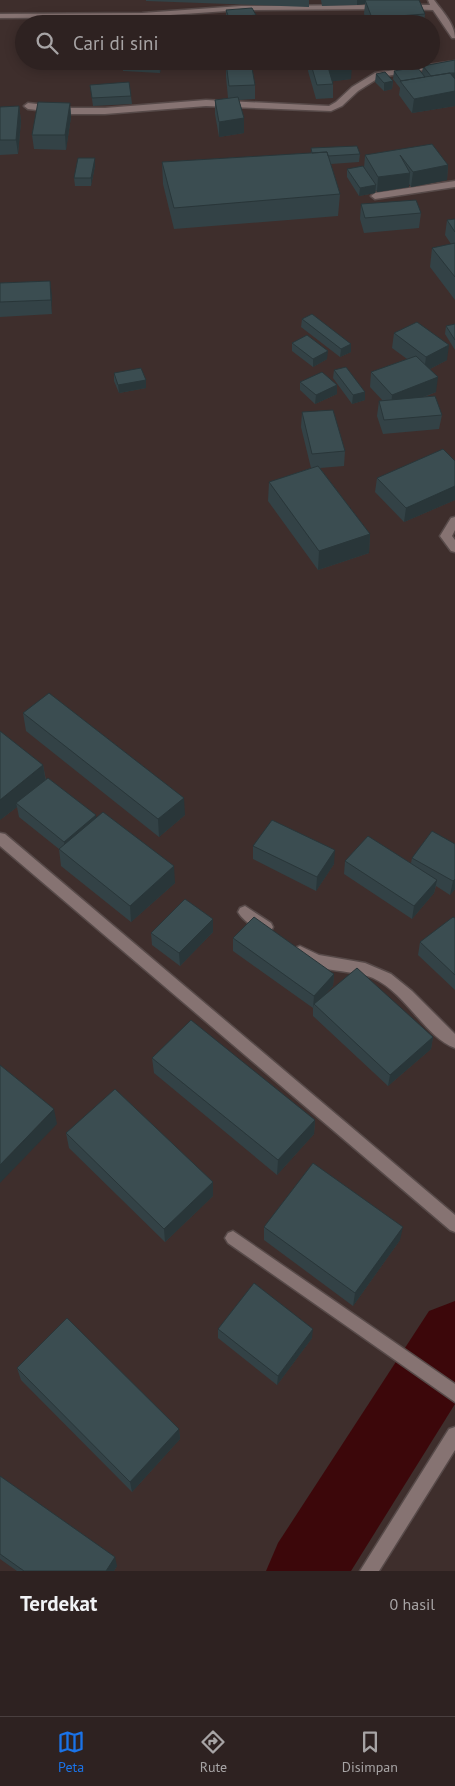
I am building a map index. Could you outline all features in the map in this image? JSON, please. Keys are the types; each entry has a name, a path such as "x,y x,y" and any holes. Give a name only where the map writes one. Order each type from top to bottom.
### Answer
{"street":[{"path":"160,15 241,8 433,4 455,36"},
{"path":"0,16 15,16"},
{"path":"440,65 455,63"},
{"path":"28,106 72,111 131,110 206,104 257,104 326,109 339,104 355,89 378,75 410,70"},
{"path":"374,196 455,184"},
{"path":"455,521 446,536 455,548"},
{"path":"0,838 452,1222"},
{"path":"245,912 307,957 323,963 374,972 404,990 455,1042"},
{"path":"233,1238 451,1391"},
{"path":"369,1571 455,1435"}],"building":[{"path":"365,0 419,0 425,14 412,15 371,15"},
{"path":"252,8 256,15 228,15 226,10"},
{"path":"455,60 455,73 431,76 426,70 440,70 440,63"},
{"path":"227,70 252,70 255,85 229,86"},
{"path":"313,70 329,70 333,84 317,85"},
{"path":"419,70 425,77 401,81 394,71"},
{"path":"385,72 393,81 384,83 376,74"},
{"path":"450,73 455,79 455,91 414,99 400,81"},
{"path":"129,82 131,96 92,98 90,85"},
{"path":"238,97 244,118 219,122 215,100"},
{"path":"38,102 70,103 65,135 32,135"},
{"path":"19,106 16,140 0,140 0,107"},
{"path":"432,144 448,165 413,172 400,155 410,173 378,177 365,155"},
{"path":"357,146 360,154 328,156 327,152 312,153 311,148"},
{"path":"327,152 340,194 174,208 162,162"},
{"path":"78,158 95,158 91,178 74,178"},
{"path":"363,166 376,185 360,188 347,169"},
{"path":"416,200 421,213 365,218 361,204"},
{"path":"455,219 455,232 447,220"},
{"path":"455,243 455,277 432,248"},
{"path":"50,281 51,300 0,302 0,283"},
{"path":"312,314 351,344 341,349 302,319"},
{"path":"417,322 449,345 426,357 394,333"},
{"path":"455,324 455,340 446,326"},
{"path":"307,335 328,351 313,359 292,343"},
{"path":"416,356 438,377 392,395 371,372"},
{"path":"346,367 365,392 353,395 334,370"},
{"path":"141,368 146,380 118,385 114,373"},
{"path":"322,372 337,385 316,395 300,382"},
{"path":"435,396 442,415 384,420 379,401"},
{"path":"333,410 345,451 312,454 302,412"},
{"path":"443,449 455,461 455,486 406,508 377,478"},
{"path":"318,466 370,534 319,551 269,482"},
{"path":"49,693 184,798 158,819 23,713"},
{"path":"0,731 43,765 0,800"},
{"path":"48,778 96,815 64,842 16,803"},
{"path":"103,812 174,866 130,906 59,849"},
{"path":"272,820 335,850 317,877 253,846"},
{"path":"432,831 455,844 455,879 453,881 412,858"},
{"path":"368,836 437,880 414,906 345,861"},
{"path":"185,899 213,919 179,953 151,933"},
{"path":"254,917 334,974 314,996 233,938"},
{"path":"453,917 455,918 455,975 420,942"},
{"path":"357,968 433,1037 390,1075 314,1004"},
{"path":"191,1020 315,1120 278,1160 152,1058"},
{"path":"0,1065 54,1109 0,1165"},
{"path":"115,1089 213,1182 164,1229 66,1133"},
{"path":"313,1163 403,1227 355,1293 264,1227"},
{"path":"254,1283 313,1329 278,1376 218,1329"},
{"path":"67,1318 179,1429 130,1482 17,1368"},
{"path":"0,1476 115,1557 106,1571 24,1571 0,1554"}],"waterway":[{"path":"306,1571 455,1337"}]}
